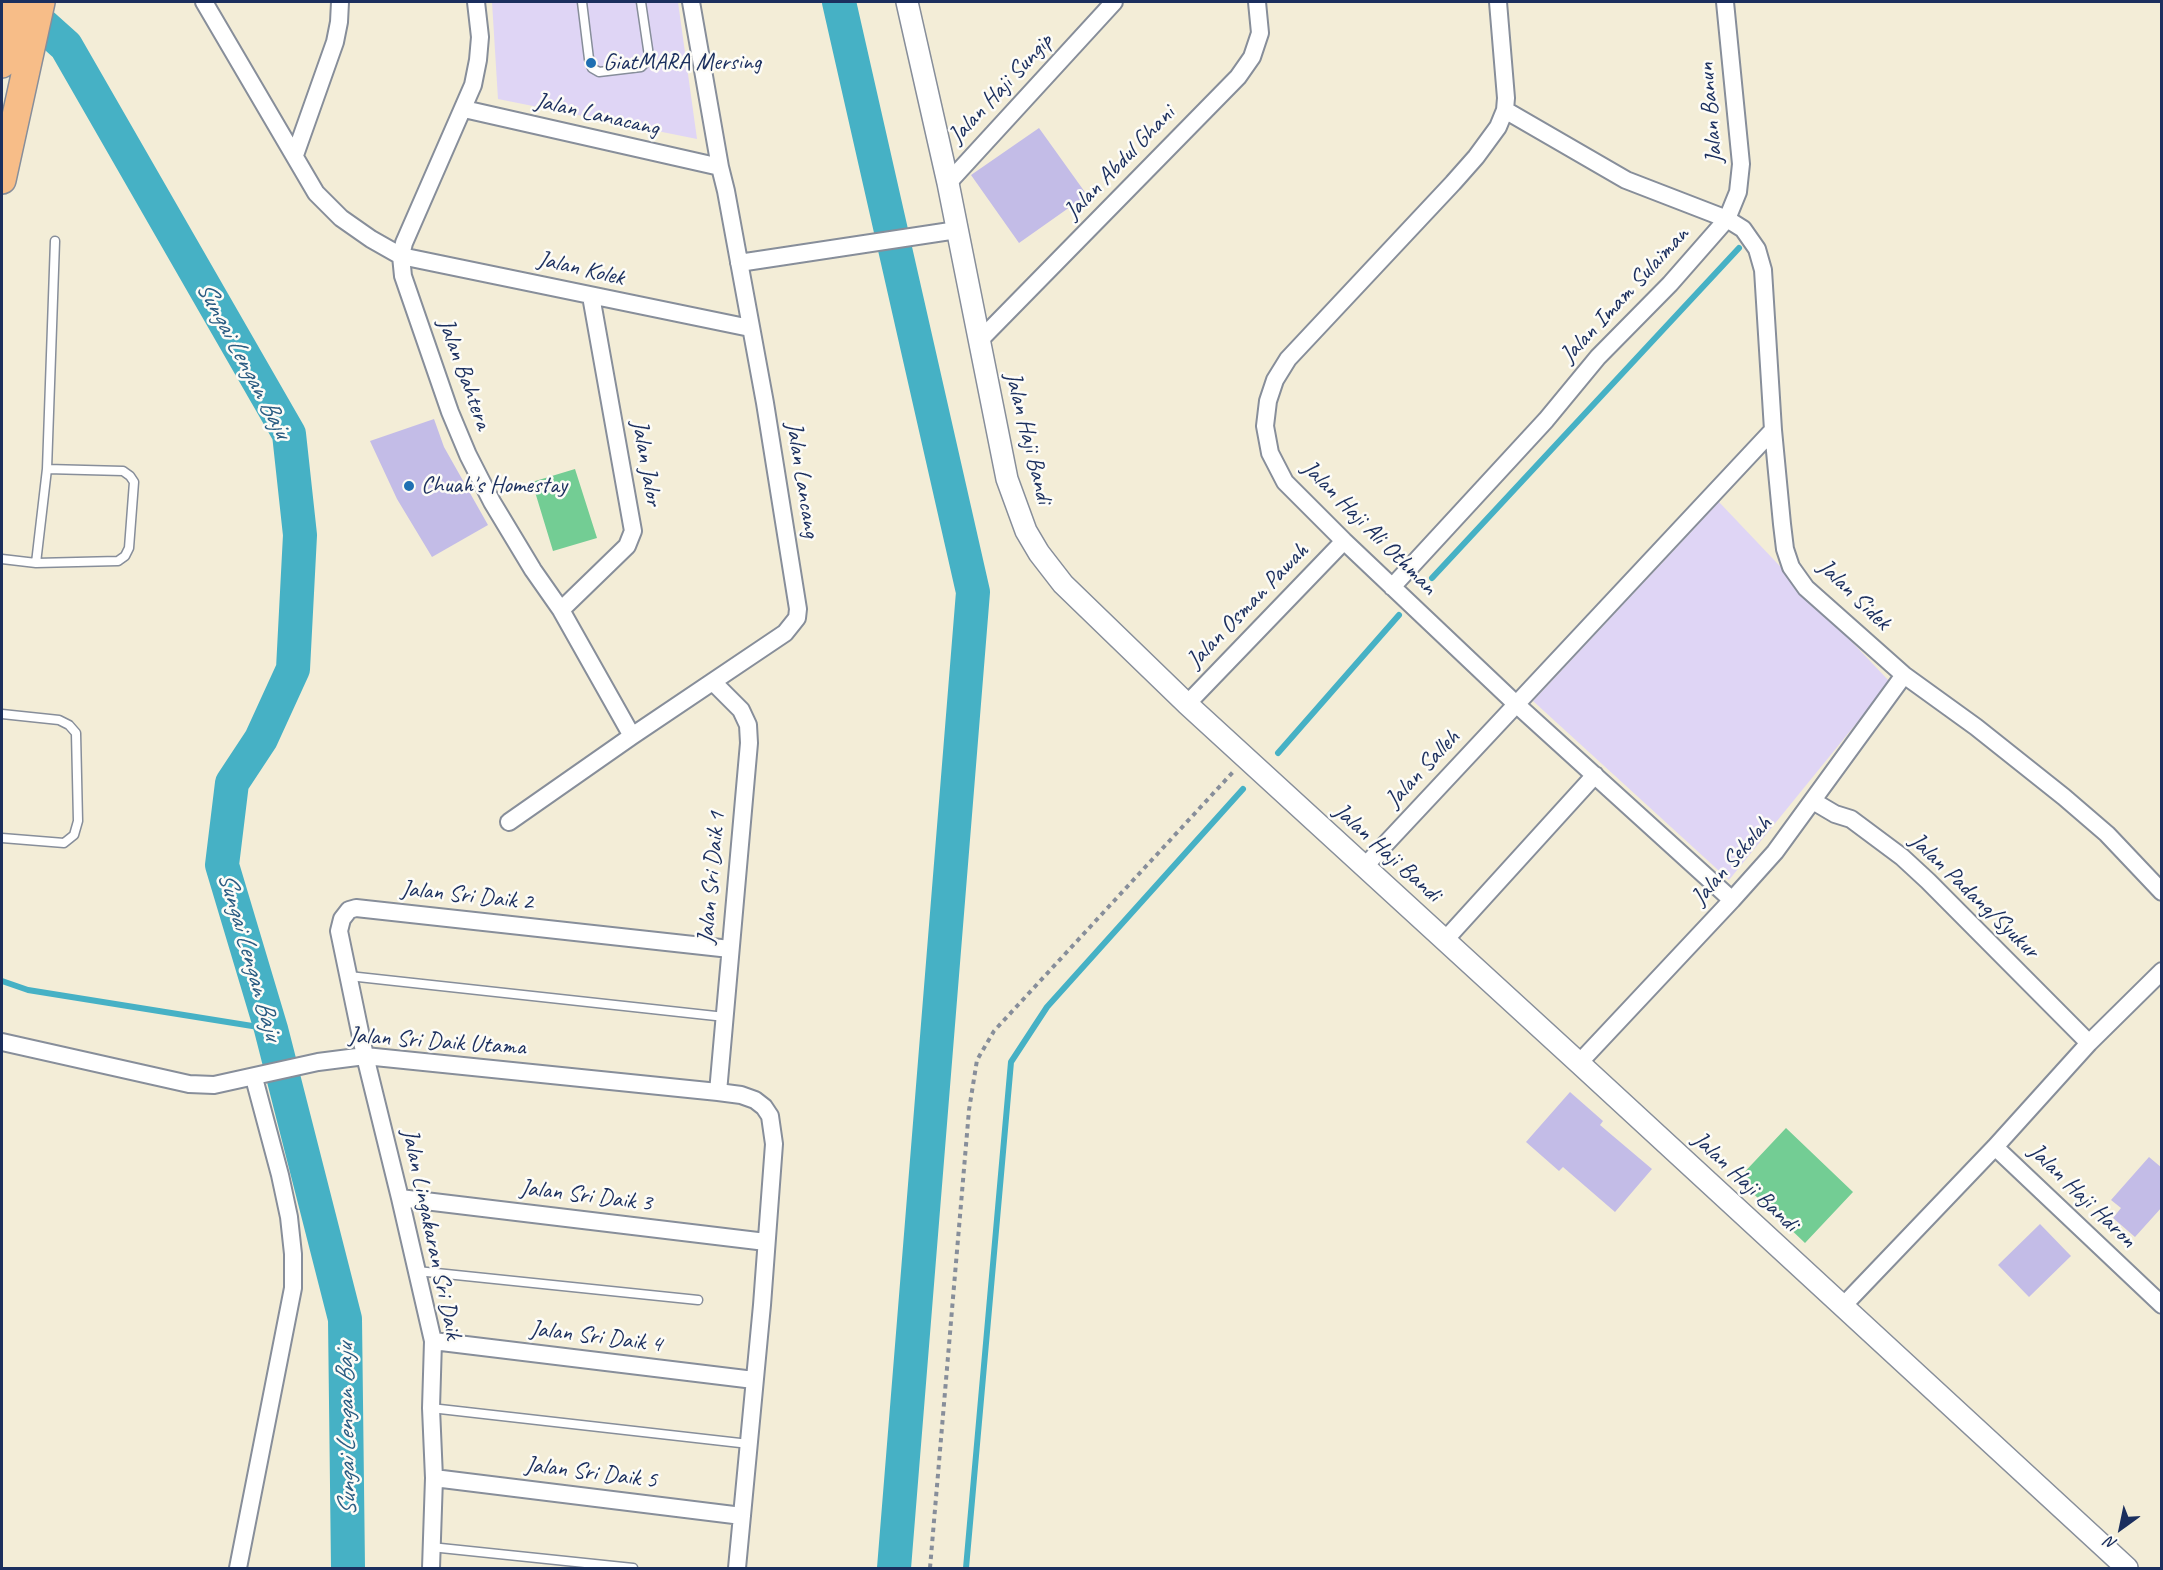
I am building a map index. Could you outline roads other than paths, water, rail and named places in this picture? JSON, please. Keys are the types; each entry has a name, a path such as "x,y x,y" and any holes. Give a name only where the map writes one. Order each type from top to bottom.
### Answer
{"highway":[{"path":"2,180 15,2"},
{"path":"12,58 41,2"}],"street":[{"name":"Jalan Kolek","path":"204,2 308,179 327,204 356,229 401,256 750,328"},
{"path":"295,155 335,42 340,2"},
{"name":"Jalan Bahtera","path":"476,2 480,37 473,85 404,243 401,256 403,276 450,412 468,455 492,502 533,570 561,610 632,736"},
{"name":"Jalan Lancang","path":"509,822 785,633 797,618 798,609 765,403 690,2"},
{"name":"Jalan Haji Bandi","path":"907,2 948,183 1007,479 1026,531 1039,553 1063,584 1187,705 2127,1569"},
{"name":"Jalan Haji Sungip","path":"948,183 1114,2"},
{"name":"Jalan Abdul Ghani","path":"980,340 1238,77 1252,57 1260,33 1257,2"},
{"name":"Jalan Haji Ali Othman","path":"1498,2 1506,98 1505,110 1498,127 1476,157 1404,236 1306,337 1288,359 1275,380 1268,401 1265,426 1270,453 1284,482 1344,541 1516,704 1732,900"},
{"name":"Jalan Banun","path":"1725,2 1741,164 1738,192 1727,219"},
{"name":"Jalan Lanacang","path":"464,109 720,167"},
{"name":"Jalan Imam Sulaiman","path":"1392,586 1546,420 1598,357 1670,284 1727,219 1626,180 1505,110"},
{"name":"Jalan Sidek","path":"1727,219 1743,229 1757,249 1763,270 1773,430 1785,549 1791,567 1806,588 1904,675 1976,727 2107,834 2162,892"},
{"path":"739,263 957,230"},
{"name":"Jalan Jalor","path":"561,610 622,551 633,531 591,297"},
{"name":"Jalan Salleh","path":"1364,867 1773,430"},
{"name":"Jalan Osman Pawah","path":"1187,705 1344,541"},
{"name":"Jalan Sekolah","path":"1579,1063 1774,852 1904,675"},
{"name":"Jalan Sri Daik 1","path":"713,682 741,710 748,724 718,1092"},
{"path":"1445,940 1595,775"},
{"name":"Jalan Padang/Syukur","path":"1813,801 1823,808 1851,819 1902,857 1929,881 2089,1043"},
{"name":"Jalan Sri Daik 2","path":"365,1056 339,931 342,919 349,910 356,908 730,949"},
{"path":"1842,1307 1995,1147 2089,1043 2162,971"},
{"name":"Jalan Sri Daik Utama","path":"2,1042 189,1084 214,1085 318,1062 365,1056 741,1095 755,1100 770,1116 774,1144 766,1242"},
{"name":"Jalan Lingakaran Sri Daik","path":"365,1056 433,1341 431,1408 434,1478 431,1569"},
{"path":"238,1569 293,1288 293,1254 289,1217 261,1076"},
{"name":"Jalan Haji Haron","path":"1995,1147 2162,1305"},
{"name":"Jalan Sri Daik 3","path":"400,1198 766,1242"},
{"path":"737,1569 766,1242"},
{"name":"Jalan Sri Daik 4","path":"433,1341 754,1380"},
{"name":"Jalan Sri Daik 5","path":"434,1478 742,1516"}],"lane":[{"path":"582,2 589,60 592,68 599,72 641,67 646,62 649,56 641,2"},
{"path":"36,563 46,469 55,241"},
{"path":"2,559 36,563 117,561 125,556 129,548 134,482 130,476 123,471 46,469"},
{"path":"2,714 59,720 69,725 76,733 78,821 74,835 64,843 2,838"},
{"path":"349,976 725,1017"},
{"path":"417,1271 698,1300"},
{"path":"431,1408 749,1444"},
{"path":"430,1547 633,1569"}],"waterway":[{"name":"Sungai Lengan Baju","path":"17,2 66,46 289,434 300,535 293,669 261,739 232,783 222,865 271,1029 345,1319 348,1568"},
{"path":"839,2 973,592 894,1568"},
{"path":"1432,578 1739,248"},
{"path":"1278,753 1399,615"},
{"path":"966,1568 1011,1062 1047,1007 1243,789"},
{"path":"2,981 28,990 271,1029"}],"place":[{"name":"GiatMARA Mersing","path":"591,63"},
{"name":"Chuah's Homestay","path":"409,486"}]}
